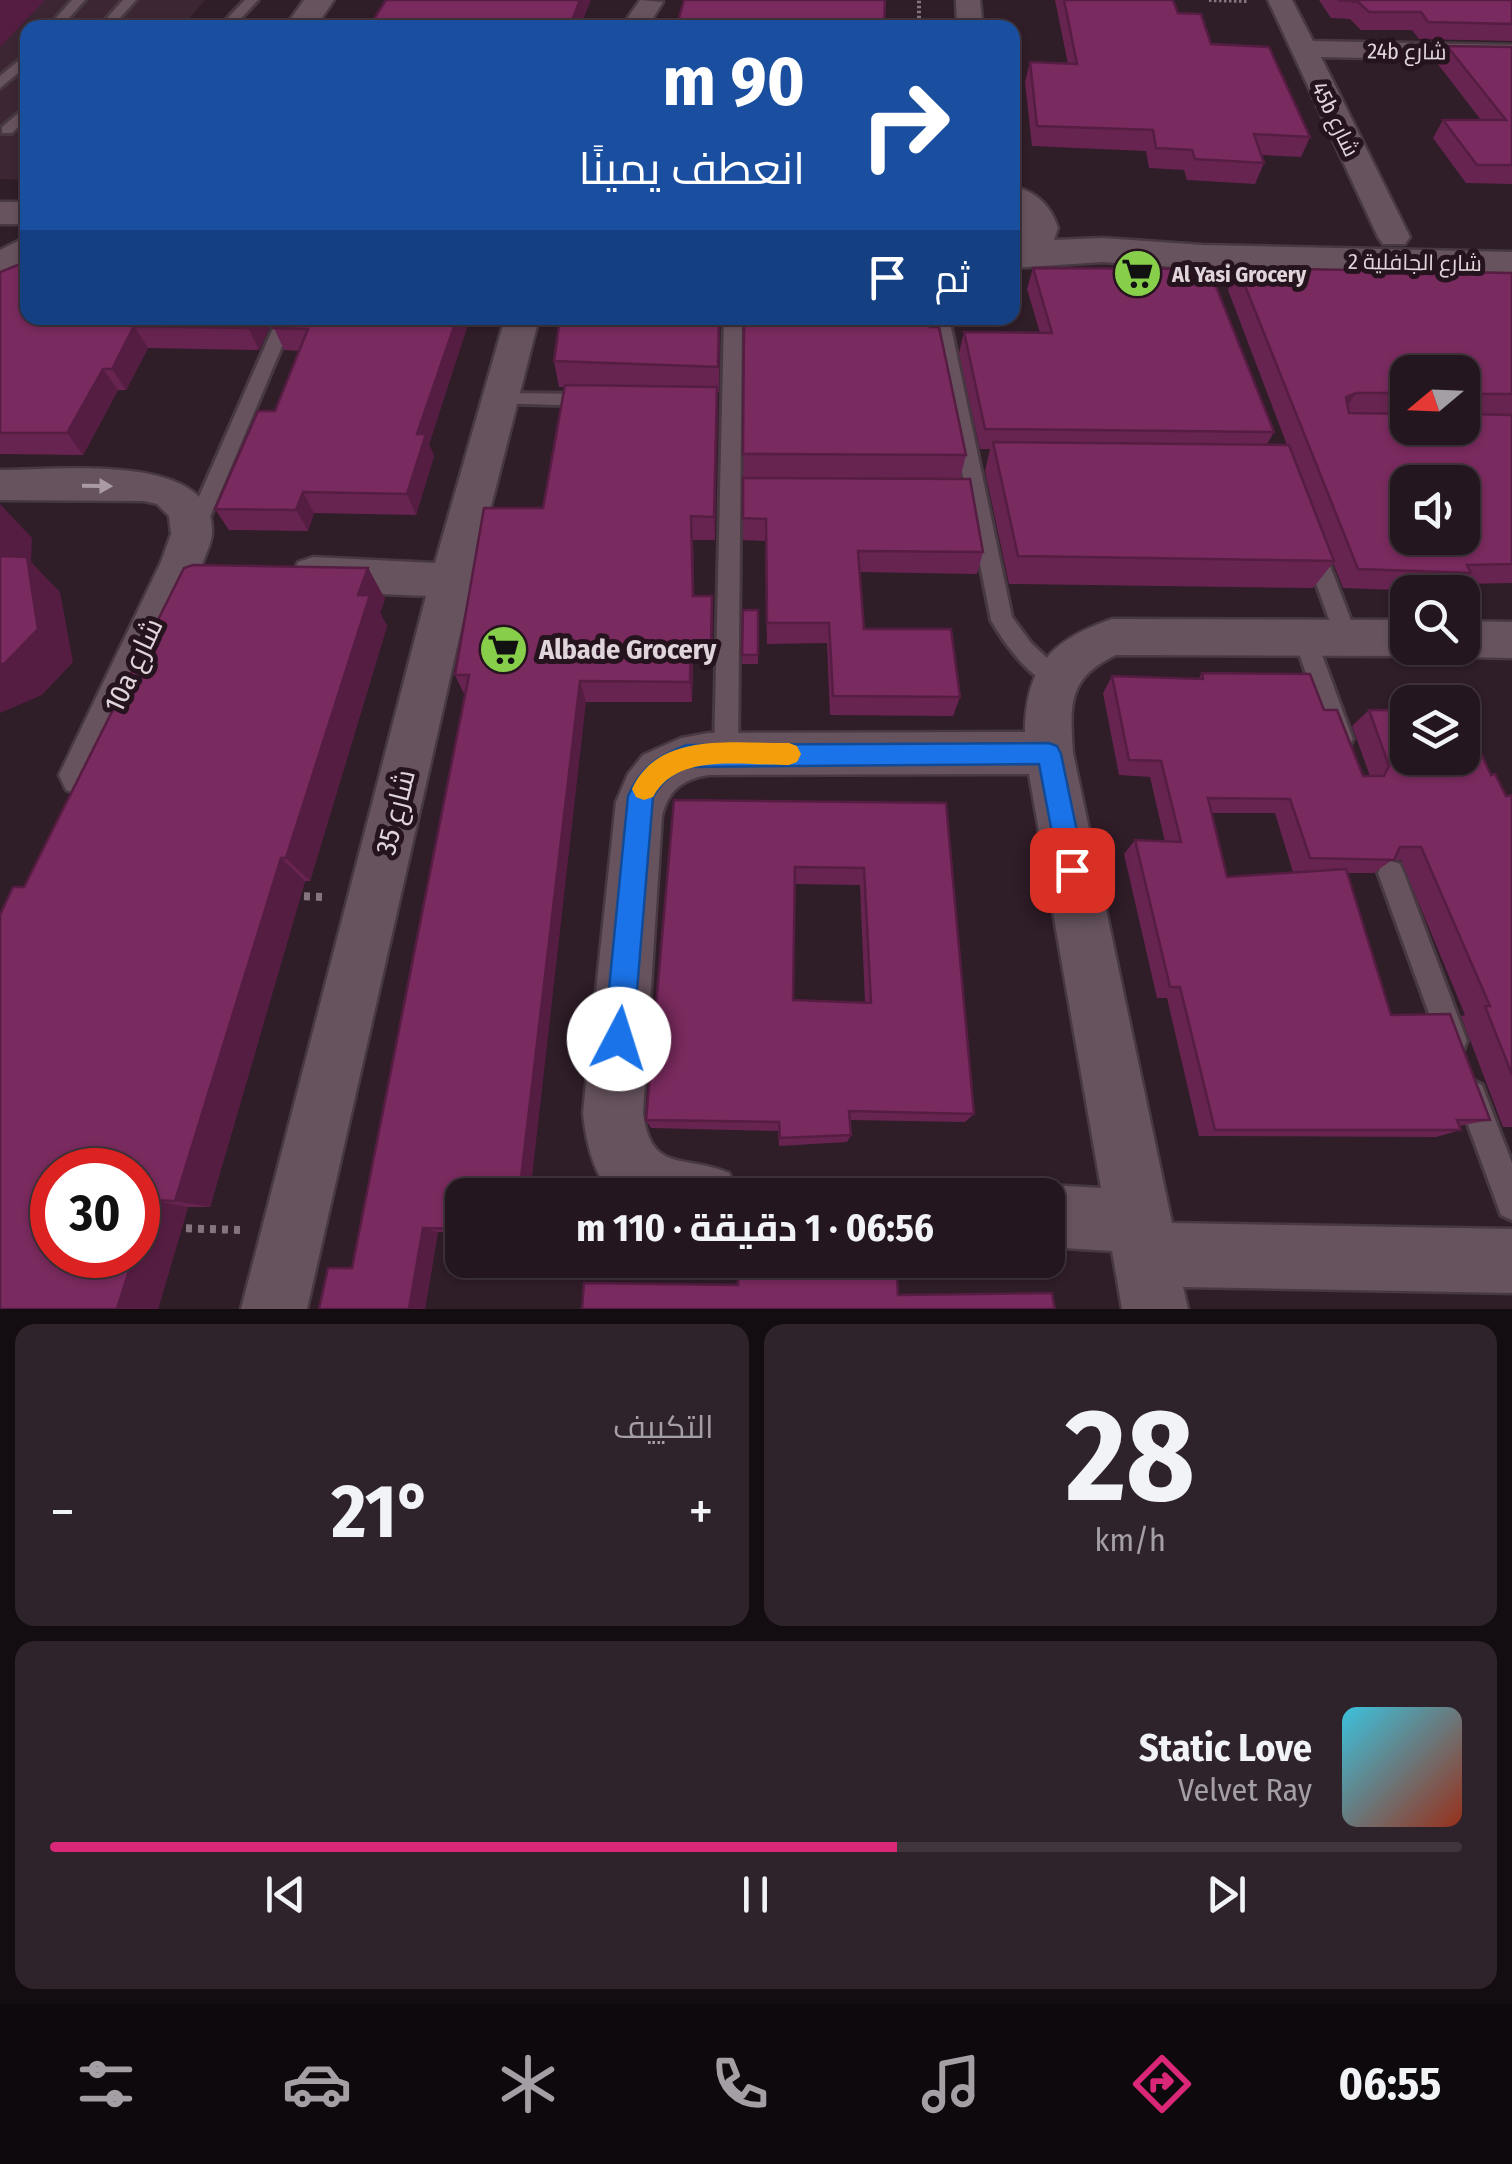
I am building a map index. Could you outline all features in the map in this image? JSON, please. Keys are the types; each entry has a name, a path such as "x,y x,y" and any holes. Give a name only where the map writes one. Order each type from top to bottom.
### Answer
{"street":[{"name":"45b شارع","path":"1280,0 1394,237"},
{"name":"24b شارع","path":"1303,49 1512,53"},
{"name":"شارع الجافلية 2","path":"1022,200 1122,228 1512,240"},
{"path":"1020,253 1040,235 1040,224 1022,200"},
{"name":"شارع الجافلية 2","path":"1020,255 1102,250 1206,266 1512,264"},
{"name":"شارع 35","path":"274,1309 451,581 520,325"},
{"path":"0,485 144,486 170,493 189,510 192,534"},
{"name":"10a شارع","path":"63,818 192,534"},
{"name":"10a شارع","path":"166,594 227,571"},
{"path":"277,572 451,581"},
{"path":"1147,1262 1049,754 1047,698 1069,659 1112,637 1390,638"},
{"path":"1480,639 1512,640"},
{"path":"639,1178 627,1168 614,1142 613,1113 640,796 650,778 667,764 687,756 1049,754"},
{"path":"1065,1224 1147,1262 1512,1262"}],"lane":[{"path":"60,20 79,0"},
{"path":"111,20 130,0"},
{"path":"232,20 252,0"},
{"path":"0,84 20,64"},
{"path":"192,534 283,325"},
{"path":"726,754 739,490 722,402 732,325"},
{"path":"942,325 980,460 966,491 1002,620 1023,650 1056,676"},
{"path":"500,399 616,400"},
{"path":"1307,532 1350,762"},
{"path":"1391,873 1512,1204"}],"path":[{"path":"279,896 374,899"},
{"path":"160,1228 293,1232"}],"shaded area":[{"path":"0,0 205,0 188,20 20,20 20,180 0,179"}],"building":[{"path":"386,0 580,0 572,20 373,20"},
{"path":"684,0 885,0 884,20 678,20"},
{"path":"1064,0 1173,0 1178,13 1201,14 1211,44 1269,47 1310,137 1254,134 1264,163 1195,159 1192,150 1156,148 1153,130 1037,126 1030,62 1077,64"},
{"path":"1338,0 1512,0 1512,24 1428,22 1421,12 1369,12 1358,2"},
{"path":"1447,46 1512,47 1512,165 1477,165 1443,120 1506,120"},
{"path":"20,264 20,325 250,325 134,326 112,369 103,369 67,433 0,433 0,272"},
{"path":"1033,268 1209,269 1274,432 985,429 964,332 1052,333"},
{"path":"1238,268 1512,273 1512,394 1480,394 1480,355 1390,355 1390,393 1356,393 1346,397 1349,413 1390,414 1390,445 1480,445 1480,414 1512,415 1512,564 1467,565 1471,573 1358,569"},
{"path":"455,325 417,434 426,434 407,494 303,492 296,510 215,509 258,411 275,411 308,329 274,328"},
{"path":"559,325 719,325 718,367 554,361"},
{"path":"744,325 939,327 966,455 743,454"},
{"path":"565,385 717,387 714,517 691,516 693,596 712,596 711,642 691,642 690,682 580,681 521,1178 445,1178 445,1229 423,1228 409,1309 319,1309 328,1268 352,1268 469,675 455,675 484,508 543,508"},
{"path":"993,442 1289,445 1334,561 1018,556"},
{"path":"743,478 970,479 983,552 858,551 864,629 951,629 960,697 833,696 829,623 767,623 766,519 743,518"},
{"path":"0,556 27,557 38,629 0,665"},
{"path":"184,568 368,568 358,595 370,595 286,858 281,858 175,1201 160,1200 160,1148 30,1148 30,1278 127,1278 117,1309 0,1309 0,915 13,887 24,887"},
{"path":"743,610 758,610 758,655 742,655"},
{"path":"1202,673 1310,674 1324,710 1337,710 1363,776 1384,776 1389,766 1369,710 1390,710 1390,775 1480,775 1480,751 1506,796 1512,795 1512,1075 1485,1006 1490,1006 1421,847 1400,847 1394,860 1310,858 1290,799 1208,798 1227,877 1346,869 1391,1015 1450,1014 1490,1120 1457,1120 1461,1130 1215,1130 1180,987 1170,987 1135,840 1181,842 1161,761 1129,760 1112,676 1203,679"},
{"path":"674,800 946,803 974,1114 849,1111 851,1135 780,1138 779,1122 646,1120","holes":["795,867 864,868 871,1003 793,1000"]},
{"path":"738,1278 897,1278 898,1295 1052,1293 1055,1309 582,1309 584,1283 738,1285"}],"slow traffic":[{"path":"644,789 650,778 667,764 687,756 789,754"}],"place":[{"name":"Al Yasi Grocery","path":"1137,274"},
{"name":"Albade Grocery","path":"504,649"}],"route":[{"path":"619,1039 640,796 650,778 667,764 687,756 1049,754 1072,870"}]}
